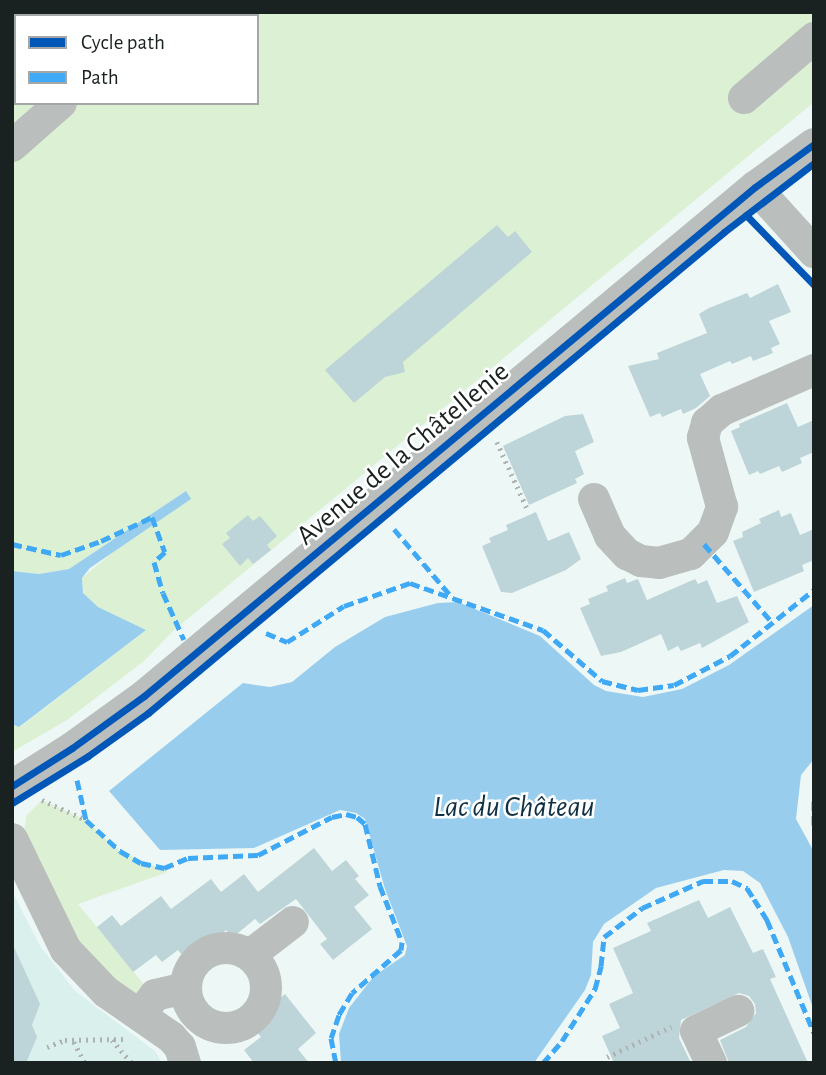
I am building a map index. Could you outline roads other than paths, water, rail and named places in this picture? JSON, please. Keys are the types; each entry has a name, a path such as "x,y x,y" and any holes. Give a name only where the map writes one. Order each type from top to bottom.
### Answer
{"street":[{"path":"744,98 814,38"},
{"path":"16,134 58,105"},
{"name":"Avenue de la Châtellenie","path":"12,786 72,748 150,690 755,187 814,145"},
{"path":"755,187 814,253"},
{"path":"594,499 610,536 627,554 641,561 659,563 691,554 713,532 722,507 703,438 707,423 722,410 814,370"},
{"path":"12,839 66,950 94,982 180,1047 185,1063"},
{"path":"250,956 293,922"},
{"path":"226,948 250,956 264,976 266,988 264,1000 249,1021 226,1028 202,1020 188,1000 186,988 193,964 202,955 226,948"},
{"path":"146,1019 155,995 186,988"},
{"path":"711,1063 696,1031 738,1011"}],"water":[{"path":"186,491 191,499 90,568 82,578 83,593 98,607 146,630 19,727 12,724 12,571 39,574 69,569"},
{"name":"Lac du Château","path":"458,602 540,636 594,685 606,691 643,697 682,689 729,665 814,605 814,759 801,775 796,819 814,852 814,1011 788,937 760,883 743,871 724,870 656,888 604,924 593,942 591,975 585,990 534,1063 341,1063 339,1034 349,1008 374,976 405,955 407,946 385,889 365,819 356,813 340,810 254,848 160,850 109,791 243,683 270,687 292,682 335,647 385,617 438,603"}]}
